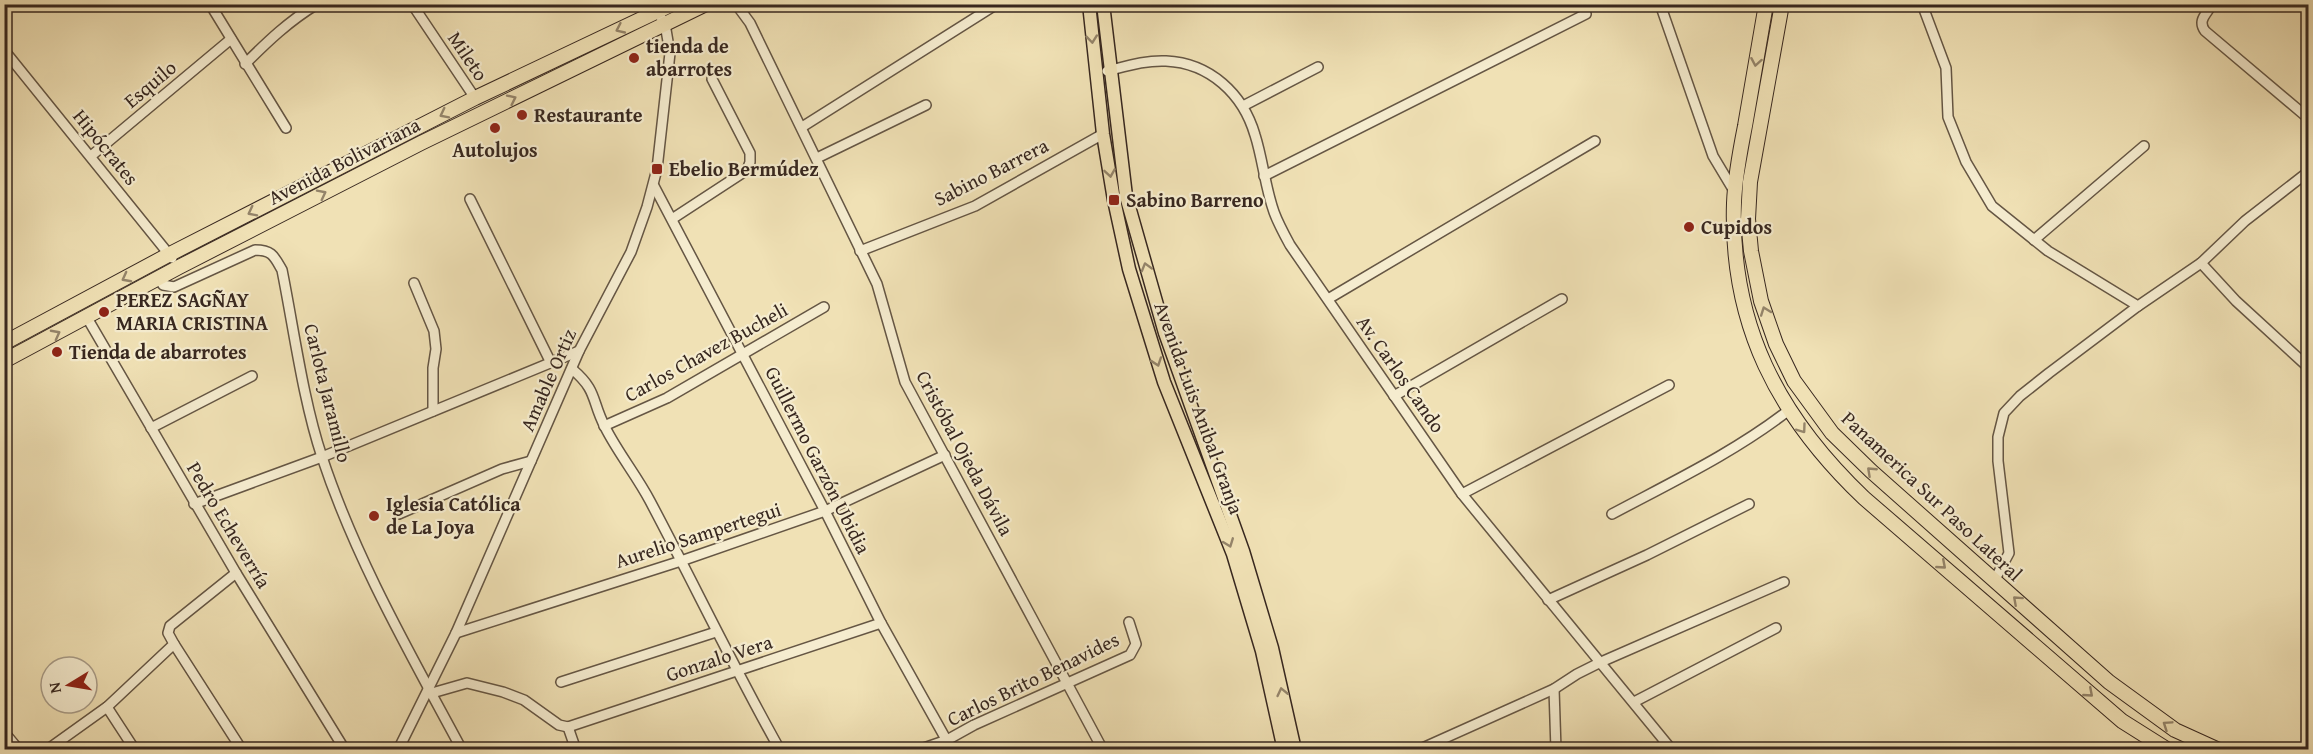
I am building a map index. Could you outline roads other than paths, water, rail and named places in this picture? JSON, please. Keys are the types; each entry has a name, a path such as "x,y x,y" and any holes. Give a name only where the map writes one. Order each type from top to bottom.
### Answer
{"highway":[{"name":"Avenida Bolivariana","path":"4,344 170,254 475,98 655,8 673,4"},
{"name":"Avenida Bolivariana","path":"4,361 179,267 421,144 706,4"},
{"path":"1766,4 1735,193 1734,233 1749,324 1760,358 1789,410 1833,468 1864,498 2122,721 2168,750"},
{"name":"Panamerica Sur Paso Lateral","path":"1782,4 1750,182 1748,219 1751,251 1761,301 1776,344 1794,381 1832,433 2109,682 2175,730 2219,750"}],"main road":[{"name":"Avenida Luis Anibal Granja","path":"1089,4 1103,134 1129,269 1149,339 1233,554 1262,651 1284,750"},
{"name":"Avenida Luis Anibal Granja","path":"1103,4 1126,196 1165,333 1243,551 1272,648 1296,750"}],"street":[{"path":"210,4 286,128"},
{"path":"245,64 278,32 317,4"},
{"name":"Mileto","path":"412,4 475,98"},
{"name":"Cristóbal Ojeda Dávila","path":"736,4 750,23 877,284 905,382 1103,750"},
{"path":"802,127 997,4"},
{"path":"1660,4 1713,156 1735,193"},
{"path":"1922,4 1946,68 1948,117 1966,162 1992,206 2048,251 2138,306"},
{"path":"2212,4 2201,20 2205,31 2308,118"},
{"name":"Amable Ortiz","path":"398,750 430,690 456,633 579,351 631,252 654,186 670,53 665,24 655,8"},
{"path":"1264,176 1586,14"},
{"name":"Esquilo","path":"92,156 231,39"},
{"name":"Hipócrates","path":"4,50 92,156 179,267"},
{"name":"Av. Carlos Cando","path":"1096,74 1138,63 1167,61 1198,68 1224,83 1243,106 1255,135 1274,211 1290,245 1462,494 1672,750"},
{"path":"1243,106 1318,67"},
{"path":"672,219 747,170 750,162 750,153 712,79"},
{"path":"817,158 926,105"},
{"name":"Sabino Barrera","path":"860,251 975,206 1103,134"},
{"path":"1328,299 1595,141"},
{"path":"2034,240 2144,146"},
{"path":"1994,581 2009,553 1998,461 1998,437 2004,413 2020,396 2049,373 2138,306 2201,263 2245,221 2308,172"},
{"name":"Guillermo Garzón Ubidia","path":"654,186 825,511 881,623 950,745"},
{"path":"470,199 551,363"},
{"name":"Carlota Jaramillo","path":"158,278 163,285 174,287 255,250 266,250 275,258 282,270 309,405 322,457 357,547 462,750"},
{"path":"2201,263 2236,301 2308,367"},
{"path":"414,283 434,332 436,349 433,368 433,411"},
{"path":"1394,396 1562,298"},
{"name":"Carlos Chavez Bucheli","path":"604,426 667,399 824,308"},
{"name":"Pedro Echeverría","path":"86,316 194,504 345,750"},
{"path":"194,504 322,457 579,351"},
{"path":"572,369 586,380 595,397 604,426 649,498 736,671 780,750"},
{"path":"151,428 252,376"},
{"path":"1462,494 1670,385"},
{"path":"1612,514 1680,479 1771,424 1789,410"},
{"name":"Aurelio Sampertegui","path":"456,633 681,561 825,511 945,455"},
{"path":"399,514 502,470 531,461"},
{"path":"1548,600 1647,555 1749,504"},
{"path":"236,573 170,626 168,633 238,748"},
{"path":"1418,750 1554,689 1601,662 1784,582"},
{"name":"Carlos Brito Benavides","path":"918,750 950,745 974,725 1131,656 1136,644 1129,621"},
{"name":"Gonzalo Vera","path":"568,727 881,623"},
{"path":"1634,702 1776,628"},
{"path":"561,682 716,632"},
{"path":"47,750 107,707 174,644"},
{"path":"430,690 466,683 524,700 559,725 568,727 576,750"},
{"path":"1554,689 1556,750"},
{"path":"107,707 135,750"},
{"path":"4,732 19,750"}],"place":[{"name":"tienda de abarrotes","path":"634,58"},
{"name":"Restaurante","path":"522,115"},
{"name":"Autolujos","path":"495,128"},
{"name":"Ebelio Bermúdez","path":"657,169"},
{"name":"Sabino Barreno","path":"1114,200"},
{"name":"Cupidos","path":"1689,227"},
{"name":"PEREZ SAGÑAY MARIA CRISTINA","path":"104,312"},
{"name":"Tienda de abarrotes","path":"57,352"},
{"name":"Iglesia Católica de La Joya","path":"374,516"}]}
